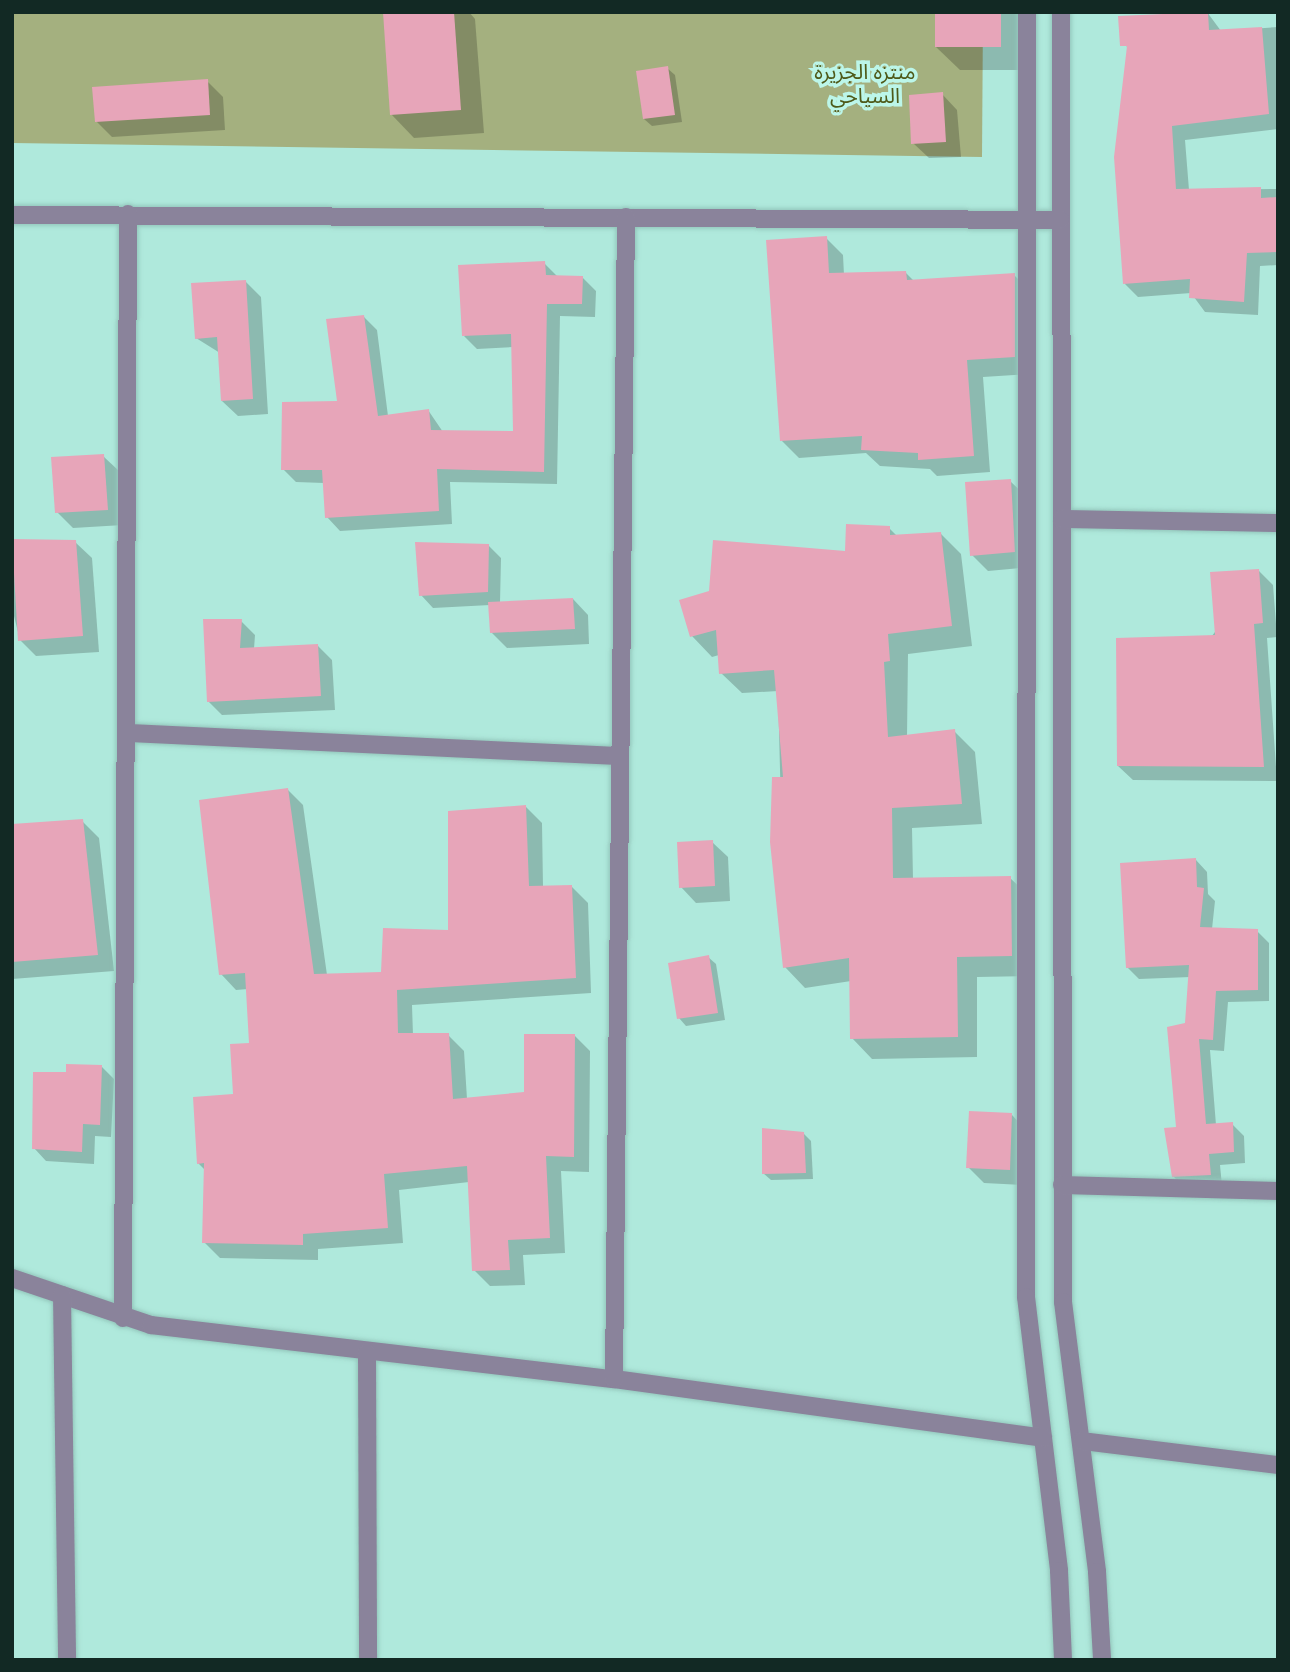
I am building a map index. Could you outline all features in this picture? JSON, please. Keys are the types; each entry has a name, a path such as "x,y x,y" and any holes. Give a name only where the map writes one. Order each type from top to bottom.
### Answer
{"street":[{"path":"1027,12 1024,1207 1030,1348 1043,1438 1063,1660"},
{"path":"1061,12 1062,1185 1066,1353 1082,1441 1102,1660"},
{"path":"123,1318 128,733 128,214"},
{"path":"12,215 1060,220"},
{"path":"614,1379 626,217"},
{"path":"1062,519 1278,523"},
{"path":"128,733 619,756"},
{"path":"1062,1185 1278,1191"},
{"path":"12,1278 123,1318 367,1353 614,1379 1043,1438"},
{"path":"62,1295 66,1660"},
{"path":"367,1353 368,1660"},
{"path":"1082,1441 1278,1465"}],"green space":[{"name":"منتزه الجزيرة السياحي","path":"12,12 983,12 982,157 12,143"}],"building":[{"path":"383,12 454,12 461,110 390,115"},
{"path":"935,12 1001,12 1001,47 935,47"},
{"path":"1208,12 1209,30 1262,27 1269,114 1172,126 1176,189 1261,187 1261,198 1278,197 1278,252 1247,253 1244,302 1189,298 1190,279 1123,284 1114,157 1127,46 1120,46 1118,16"},
{"path":"668,66 675,115 643,119 636,71"},
{"path":"208,79 210,115 95,122 92,87"},
{"path":"943,92 946,142 911,144 909,95"},
{"path":"827,236 829,273 906,271 907,280 1015,273 1015,357 967,360 974,456 918,460 918,453 861,450 862,436 780,441 766,240"},
{"path":"545,261 546,275 583,276 582,304 547,304 544,472 437,469 439,511 325,518 322,470 281,470 282,402 337,401 326,319 364,315 378,416 429,409 431,430 513,431 511,334 462,336 458,265"},
{"path":"246,280 253,399 221,401 217,337 195,339 191,283"},
{"path":"104,454 108,510 55,513 51,457"},
{"path":"1011,479 1015,552 970,556 965,482"},
{"path":"846,524 890,526 890,535 941,532 952,626 888,634 890,661 884,662 888,737 955,729 962,804 892,808 893,878 1011,876 1012,956 957,957 958,1037 850,1039 849,958 783,968 770,842 772,777 783,777 774,670 719,674 716,630 690,637 679,600 709,591 713,540 845,551"},
{"path":"12,539 76,540 83,636 18,641"},
{"path":"415,542 489,544 488,592 419,596"},
{"path":"1259,569 1263,623 1254,624 1264,767 1117,766 1116,638 1215,635 1210,572"},
{"path":"573,598 575,629 490,633 488,602"},
{"path":"203,619 242,619 240,648 318,644 321,696 207,702"},
{"path":"288,788 314,974 381,972 383,928 448,930 448,811 526,805 529,886 572,885 576,978 397,990 398,1033 449,1033 453,1099 524,1092 524,1034 575,1034 574,1157 546,1156 550,1238 508,1240 510,1270 472,1271 467,1166 384,1174 388,1228 303,1234 303,1245 202,1243 204,1163 197,1164 193,1097 233,1094 230,1044 249,1043 245,973 219,975 199,800"},
{"path":"83,819 98,955 12,962 12,824"},
{"path":"713,840 715,886 679,888 677,842"},
{"path":"1196,858 1197,887 1204,888 1200,927 1258,929 1258,990 1216,991 1213,1040 1199,1039 1206,1124 1233,1122 1234,1152 1209,1154 1211,1175 1172,1177 1164,1128 1176,1127 1167,1027 1185,1023 1189,965 1126,968 1120,863"},
{"path":"709,955 718,1013 677,1019 668,963"},
{"path":"66,1064 102,1065 100,1125 83,1124 82,1152 32,1149 33,1072 66,1072"},
{"path":"969,1111 1012,1113 1010,1170 966,1168"},
{"path":"762,1128 804,1132 806,1173 762,1174"}]}
